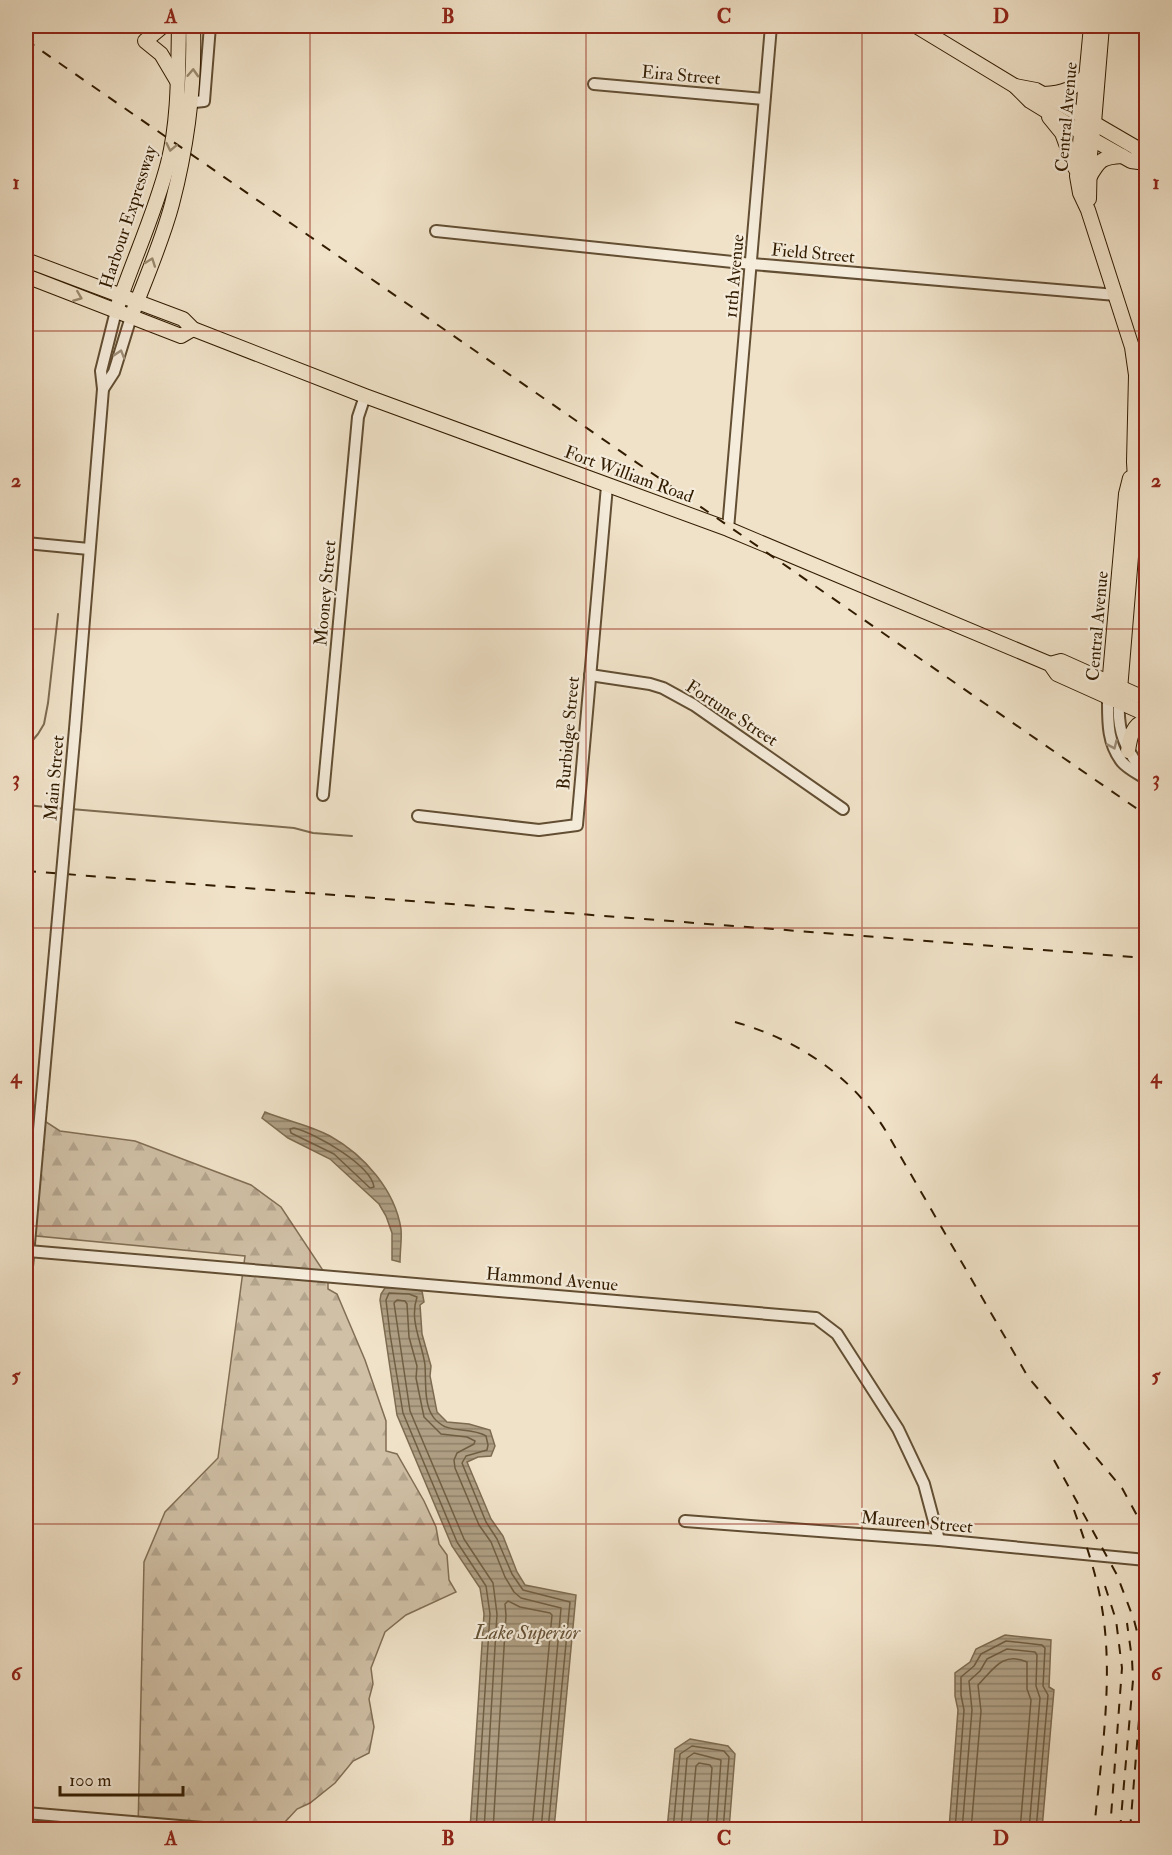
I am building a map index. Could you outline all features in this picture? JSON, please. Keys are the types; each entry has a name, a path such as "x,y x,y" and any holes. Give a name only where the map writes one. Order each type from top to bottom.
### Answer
{"main road":[{"path":"163,26 146,41 160,54 177,81"},
{"name":"Harbour Expressway","path":"116,311 155,206 168,163 176,104 179,26"},
{"name":"Harbour Expressway","path":"131,317 171,206 184,150 191,102 194,26"},
{"path":"916,26 1015,86 1030,101 1041,100 1068,91 1087,75"},
{"name":"Central Avenue","path":"1088,120 1087,75 1091,26"},
{"name":"Central Avenue","path":"1102,26 1088,120 1083,178 1088,210 1135,361 1136,496 1114,700"},
{"path":"1041,100 1088,120 1135,147 1146,162"},
{"path":"1041,100 1087,135 1122,156 1131,161 1146,162"},
{"path":"1041,100 1062,133 1083,178 1106,157 1122,156"},
{"name":"Fort William Road","path":"26,261 183,319 193,329 365,396 728,529 1050,664 1057,674 1146,714"},
{"name":"Fort William Road","path":"26,276 181,336 193,329"},
{"name":"Fort William Road","path":"1050,664 1061,661 1146,699"},
{"path":"1128,751 1134,727 1146,720"}],"street":[{"path":"176,104 204,101 210,26"},
{"name":"11th Avenue","path":"728,529 771,26"},
{"name":"Eira Street","path":"594,84 764,99"},
{"name":"Field Street","path":"435,231 752,264 1116,295"},
{"name":"Main Street","path":"26,1278 75,729 103,389 101,371 116,311"},
{"name":"Main Street","path":"103,389 114,372 131,317"},
{"name":"Mooney Street","path":"323,795 358,417 365,396"},
{"name":"Burbidge Street","path":"418,816 539,830 577,825 607,486"},
{"path":"26,543 89,549"},
{"name":"Fortune Street","path":"590,675 650,684 674,694 710,715 843,809"},
{"name":"Central Avenue","path":"1114,700 1128,751 1146,778"},
{"name":"Central Avenue","path":"1114,700 1108,733 1123,764 1146,778"},
{"name":"Hammond Avenue","path":"28,1251 816,1318 837,1334 898,1429 924,1484 939,1540"},
{"name":"Maureen Street","path":"685,1521 939,1540 1146,1560"},
{"path":"26,1814 227,1830"}],"green space":[{"path":"26,1109 60,1131 135,1141 251,1185 281,1207 328,1278 328,1289 337,1294 365,1360 386,1421 386,1451 397,1454 424,1501 436,1527 439,1544 447,1555 449,1580 456,1592 406,1615 385,1632 371,1668 373,1684 369,1699 374,1727 369,1753 353,1761 335,1783 310,1803 297,1809 285,1822 284,1829 138,1829 144,1562 165,1512 218,1458 245,1256 26,1235"}],"water":[{"path":"265,1112 330,1136 366,1163 385,1187 398,1215 401,1229 400,1262 392,1260 392,1233 379,1204 330,1159 288,1138 262,1118"},
{"name":"Lake Superior","path":"399,1287 422,1291 424,1302 420,1305 422,1334 431,1366 430,1376 437,1412 447,1422 469,1424 490,1430 495,1446 491,1456 478,1457 467,1462 491,1519 503,1536 517,1572 525,1585 576,1595 554,1829 470,1829 484,1614 480,1588 452,1546 397,1415 380,1300 385,1288"},
{"path":"1005,1635 1051,1640 1049,1687 1054,1690 1042,1829 949,1829 958,1710 955,1696 955,1673 970,1662 976,1649"},
{"path":"690,1739 728,1746 735,1754 729,1829 667,1829 675,1749"}],"waterway":[{"path":"26,748 44,724 58,614"},
{"path":"26,805 66,809"},
{"path":"71,809 294,828 313,833 352,836"}],"railway":[{"path":"26,40 1146,815"},
{"path":"26,871 1146,958"},
{"path":"735,1022 781,1039 802,1050 822,1063 858,1094 887,1133 1028,1377 1122,1488 1146,1532"},
{"path":"1054,1460 1117,1575 1134,1620 1141,1647 1142,1683 1130,1830"},
{"path":"1074,1510 1097,1583 1102,1608 1107,1663 1103,1747 1094,1830"},
{"path":"1105,1586 1116,1620 1122,1668 1110,1830"},
{"path":"1120,1830 1133,1680 1127,1623"}]}
